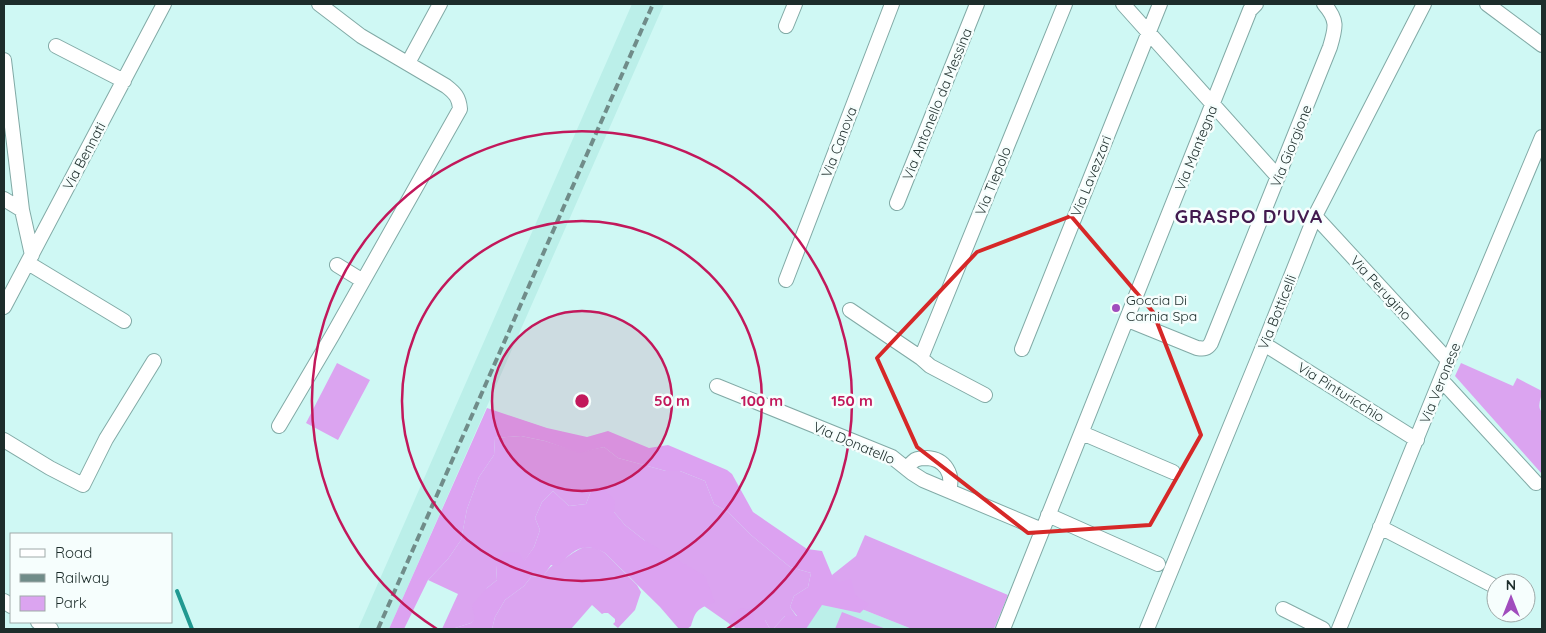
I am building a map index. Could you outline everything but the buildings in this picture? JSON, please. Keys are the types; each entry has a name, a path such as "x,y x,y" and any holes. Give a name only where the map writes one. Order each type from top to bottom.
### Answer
{"street":[{"path":"279,426 460,109 459,99 446,86 361,36 319,4"},
{"path":"408,63 440,4"},
{"path":"786,26 795,4"},
{"name":"Via Canova","path":"786,280 892,4"},
{"name":"Via Antonello da Messina","path":"897,204 977,4"},
{"name":"Via Tiepolo","path":"921,358 1065,4"},
{"path":"1123,4 1278,177"},
{"name":"Via Lavezzari","path":"1022,349 1160,4"},
{"name":"Via Mantegna","path":"1004,629 1250,10 1256,4"},
{"name":"Via Giorgione","path":"1128,320 1197,348 1203,349 1208,347 1334,34 1335,24 1332,13 1324,4"},
{"name":"Via Botticelli","path":"1147,629 1264,344 1314,216 1424,4"},
{"path":"1487,4 1542,43"},
{"name":"Via Bennati","path":"4,307 124,81 159,5"},
{"path":"56,46 124,81"},
{"path":"4,60 22,210 30,259 124,321"},
{"name":"Via Veronese","path":"1339,629 1542,137"},
{"path":"4,200 22,210"},
{"name":"Via Perugino","path":"1314,216 1444,356 1449,359"},
{"path":"337,265 363,281"},
{"path":"850,310 930,366 985,395"},
{"name":"Via Pinturicchio","path":"1264,344 1417,440"},
{"path":"4,440 50,468 83,484 106,439 154,361"},
{"path":"1441,381 1536,483"},
{"name":"Via Donatello","path":"717,386 892,456 923,480 1042,530"},
{"path":"1082,433 1173,472"},
{"path":"907,468 915,460 922,458 937,460 950,473 951,484 949,491"},
{"path":"1048,515 1158,564"},
{"path":"1380,527 1486,582"},
{"path":"1283,609 1323,629"},
{"path":"40,623 51,629"}],"highlighted area":[{"path":"1071,216 1153,312 1201,435 1150,525 1028,533 917,447 877,358 977,252"}],"shaded area":[{"path":"632,4 664,4 389,629 358,629"},
{"path":"487,408 547,428 587,437 608,431 649,448 668,445 727,470 732,474 753,512 807,549 822,551 832,575 839,582 851,579 855,595 869,604 860,613 822,605 806,629 773,629 785,616 797,616 790,607 794,596 808,587 811,573 790,567 751,535 728,512 714,504 705,481 680,471 666,471 618,458 604,447 579,453 545,441 521,436 495,438 494,455 479,477 467,509 461,540 448,559 428,580 404,629 389,629"},
{"path":"599,485 615,500 614,512 625,525 644,540 705,576 715,602 698,610 691,626 687,629 679,629 660,607 605,553 597,549 584,548 574,552 558,566 551,565 544,575 531,577 524,586 505,600 495,617 492,629 452,629 471,623 475,618 472,605 497,580 496,565 504,552 520,553 524,561 534,547 540,530 535,518 542,502 553,491 569,506 586,504 591,491"},
{"path":"822,600 839,600 912,629 806,629 809,619"},
{"path":"741,608 752,610 754,620 765,620 770,629 742,629 729,624 732,615"}],"green space":[{"path":"337,363 370,380 338,440 306,423"},
{"path":"1461,363 1513,386 1517,378 1542,391 1539,405 1542,412 1542,474 1455,376"},
{"path":"521,436 545,441 579,452 604,447 618,458 666,471 680,471 705,481 714,504 728,512 751,535 790,567 811,573 808,587 794,596 790,607 797,617 785,616 773,629 770,629 765,620 729,623 742,629 737,629 704,606 644,540 625,525 591,491 586,504 569,506 553,491 542,502 535,518 540,530 534,547 524,562 496,565 497,580 487,588 476,618 471,623 452,629 442,629 458,594 428,580 448,559 461,540 467,509 479,477 494,455 495,438"},
{"path":"865,535 1008,595 994,629 912,629 839,600 832,575 856,556"},
{"path":"584,547 596,548 605,553 637,585 641,592 635,610 618,628 613,624 615,619 608,613 602,614 592,605 571,629 492,629 495,617 505,600 524,586 531,577 544,575 552,566"},
{"path":"842,612 886,629 835,629"}],"waterway":[{"path":"177,591 192,629"}],"railway":[{"path":"378,629 653,4"}],"place":[{"name":"Goccia Di Carnia Spa","path":"1116,308"}],"district":[{"name":"GRASPO D'UVA","path":"1249,216"}]}
